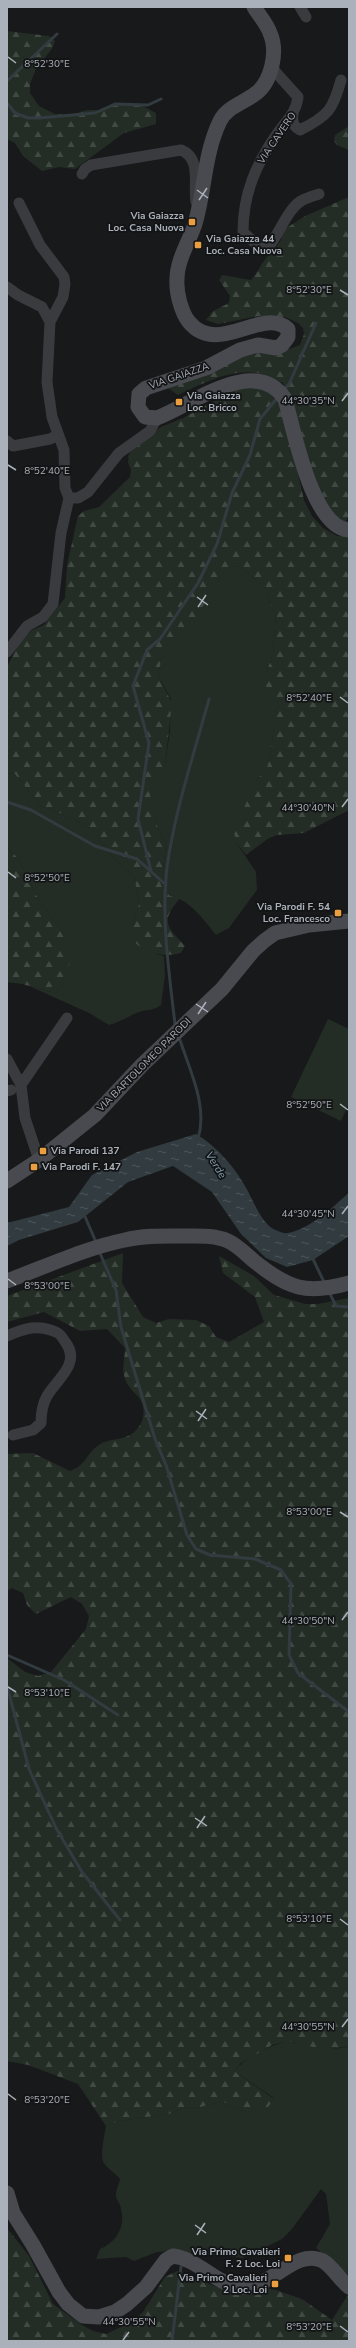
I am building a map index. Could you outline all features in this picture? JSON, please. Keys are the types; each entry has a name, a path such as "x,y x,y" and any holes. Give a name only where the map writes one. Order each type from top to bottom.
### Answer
{"main road":[{"name":"VIA GAIAZZA","path":"157,418 145,417 139,411 138,398 146,388 206,368 240,350 258,345 276,348 282,345 288,337 288,329 282,324 258,325 219,335 203,332 189,322 183,310 177,278 199,207 206,158 222,118 227,111 257,93 267,79 271,67 274,46 270,32 254,7"},
{"path":"157,418 224,386 240,381 255,380 280,391 285,399 310,486 332,523 341,529 349,530"},
{"name":"VIA BARTOLOMEO PARODI","path":"7,1181 39,1160 95,1115 142,1065 222,989 253,951 264,941 275,933 309,925 349,921"},
{"path":"7,1281 106,1244 126,1239 158,1236 210,1236 228,1240 280,1280 296,1288 327,1290 349,1283"},
{"path":"7,2193 13,2213 59,2292 68,2304 83,2316 99,2317 115,2312 127,2304 146,2287 166,2260 173,2256 190,2260 218,2279 233,2286 243,2288 257,2286 286,2268 306,2259 315,2258 325,2262 349,2287"}],"street":[{"path":"300,7 306,17"},
{"name":"VIA CAVERO","path":"271,67 298,96 297,107 262,156 251,181 243,210 243,232 256,243 269,246 279,234 289,214 300,202 319,194"},
{"path":"293,114 292,122 295,127 300,130 322,119 328,114 341,80"},
{"name":"VIA GAIAZZA","path":"82,174 85,169 92,165 182,150 192,157 195,164 195,195 199,207"},
{"path":"7,652 27,626 43,617 53,604 61,533 68,498 65,488 64,450 52,417 47,382 50,322 63,297 65,284 64,277 40,245 19,203"},
{"path":"7,287 18,296 42,307 50,322"},
{"path":"68,498 78,498 88,492 119,453 150,431 157,418"},
{"path":"7,442 13,446 50,439 58,435"},
{"path":"21,1085 67,1018"},
{"path":"7,1059 21,1085 25,1118 39,1160"},
{"path":"7,1336 26,1328 43,1326 59,1333 69,1348 70,1364 62,1378 47,1395 41,1409 41,1423 33,1430 12,1436"}],"green space":[{"path":"7,31 49,36 55,41 52,49 36,69 30,84 30,93 39,106 55,114 70,115 87,110 102,110 117,104 141,105 156,113 156,124 124,133 75,169 59,167 42,171 23,156 15,143 7,139"},
{"path":"349,126 349,150 337,145 334,141 335,135"},
{"path":"349,197 349,516 345,522 340,524 312,481 291,402 283,383 264,375 247,372 216,378 178,395 168,388 216,370 248,354 284,351 300,345 304,334 303,328 298,323 285,317 259,316 218,324 206,320 213,311 229,303 230,296 219,280 222,275 251,280 262,263 279,243 285,229 305,216"},
{"path":"238,388 264,388 282,405 304,500 312,516 323,528 337,536 349,535 349,810 304,833 277,835 269,838 246,855 236,842 234,832 254,784 267,767 270,758 274,726 274,695 266,688 266,673 273,654 276,613 271,605 267,590 240,567 231,566 224,572 193,622 162,658 158,675 172,703 165,765 150,795 155,821 166,846 161,885 170,896 180,898 170,912 168,923 173,933 185,946 181,953 162,955 150,952 134,942 133,926 139,904 134,876 108,852 94,831 73,818 41,806 15,774 7,773 7,667 19,643 30,631 44,625 65,598 67,565 78,516 84,511 99,507 130,477 131,470 128,462 129,454 134,447 161,427 183,418"},
{"path":"231,566 240,567 267,590 271,605 276,613 273,654 266,673 274,695 274,726 270,758 267,767 254,784 236,842 256,872 257,890 229,928 216,935 196,911 184,901 170,896 161,885 166,846 155,821 149,795 165,765 170,730 171,699 158,675 162,658 193,621 224,572"},
{"path":"7,773 15,774 41,806 73,818 94,831 108,852 134,876 139,904 133,926 156,954 164,956 165,975 161,1005 158,1007 139,1012 109,1025 89,1013 29,986 56,993 62,987 65,937 36,895 18,858 7,847"},
{"path":"7,847 18,858 36,895 65,937 70,964 64,970 62,987 56,993 22,984 7,982"},
{"path":"328,1019 349,1029 349,1103 341,1121 291,1097"},
{"path":"123,1253 122,1283 143,1317 156,1323 169,1319 196,1320 209,1326 216,1337 229,1342 264,1322 255,1297 223,1273 219,1256 254,1276 274,1295 305,1304 318,1304 349,1298 349,2046 325,2050 294,2042 284,2042 272,2045 241,2063 234,2071 274,2099 265,2111 245,2111 223,2102 193,2109 185,2107 169,2114 119,2121 106,2126 78,2084 28,2065 7,2061 7,1658 25,1672 38,1676 51,1672 86,1629 89,1616 82,1604 71,1597 36,1614 27,1605 23,1593 12,1588 7,1591 7,1454 33,1453 70,1471 81,1465 95,1448 103,1443 129,1436 133,1433 142,1422 143,1410 140,1399 129,1387 123,1372 125,1348 107,1329 80,1331 44,1312 7,1322 7,1296"},
{"path":"284,2042 301,2043 331,2049 349,2046 349,2276 316,2248 330,2224 326,2194 321,2189 292,2229 282,2239 243,2258 172,2251 157,2252 134,2261 126,2257 96,2259 100,2249 115,2238 121,2228 122,2222 121,2208 116,2195 120,2179 107,2167 102,2156 106,2126 119,2121 169,2114 185,2107 193,2109 223,2102 245,2111 274,2098 234,2071 244,2061 257,2053"},
{"path":"7,2228 29,2256 53,2304 93,2331 106,2334 132,2322 143,2312 165,2277 177,2271 237,2295 263,2288 276,2290 302,2299 332,2320 348,2295 349,2341 7,2341"}],"water":[{"name":"Verde","path":"196,1134 217,1150 230,1164 241,1178 256,1207 265,1222 270,1227 278,1231 288,1233 305,1227 321,1217 349,1193 349,1236 313,1260 287,1267 266,1258 241,1234 212,1192 173,1166 128,1182 78,1222 19,1240 7,1246 7,1223 69,1207 92,1175 137,1152"}],"waterway":[{"path":"7,81 57,34"},
{"path":"7,103 15,113 28,118 39,118 95,113 115,104 148,105 161,99"},
{"path":"283,391 289,384 316,323"},
{"path":"151,871 138,819 149,743 133,686 147,650 160,639 198,583 217,544 232,493 250,455 260,419 278,397"},
{"path":"175,1024 165,926 165,887 167,867 170,846 180,803 209,699"},
{"path":"7,802 31,810 95,846 137,859 166,885"},
{"path":"180,1040 193,1076 199,1101 201,1127 198,1139"},
{"path":"83,1212 96,1242"},
{"path":"99,1251 116,1290 121,1327 155,1439 166,1465 187,1535 196,1549 210,1555 255,1559 281,1570 291,1584 289,1655 298,1673 349,1712"},
{"path":"312,1257 325,1284"},
{"path":"329,1292 336,1306 349,1307"},
{"path":"7,1655 64,1680 118,1715"},
{"path":"7,1686 29,1769 56,1828 82,1872 120,1920"},
{"path":"172,2341 181,2267"}],"place":[{"name":"Via Gaiazza Loc. Casa Nuova","path":"192,222"},
{"name":"Via Gaiazza 44 Loc. Casa Nuova","path":"198,245"},
{"name":"Via Gaiazza Loc. Bricco","path":"179,402"},
{"name":"Via Parodi F. 54 Loc. Francesco","path":"338,913"},
{"name":"Via Parodi 137","path":"43,1151"},
{"name":"Via Parodi F. 147","path":"34,1167"},
{"name":"Via Primo Cavalieri F. 2 Loc. Loi","path":"288,2258"},
{"name":"Via Primo Cavalieri 2 Loc. Loi","path":"275,2284"}]}
